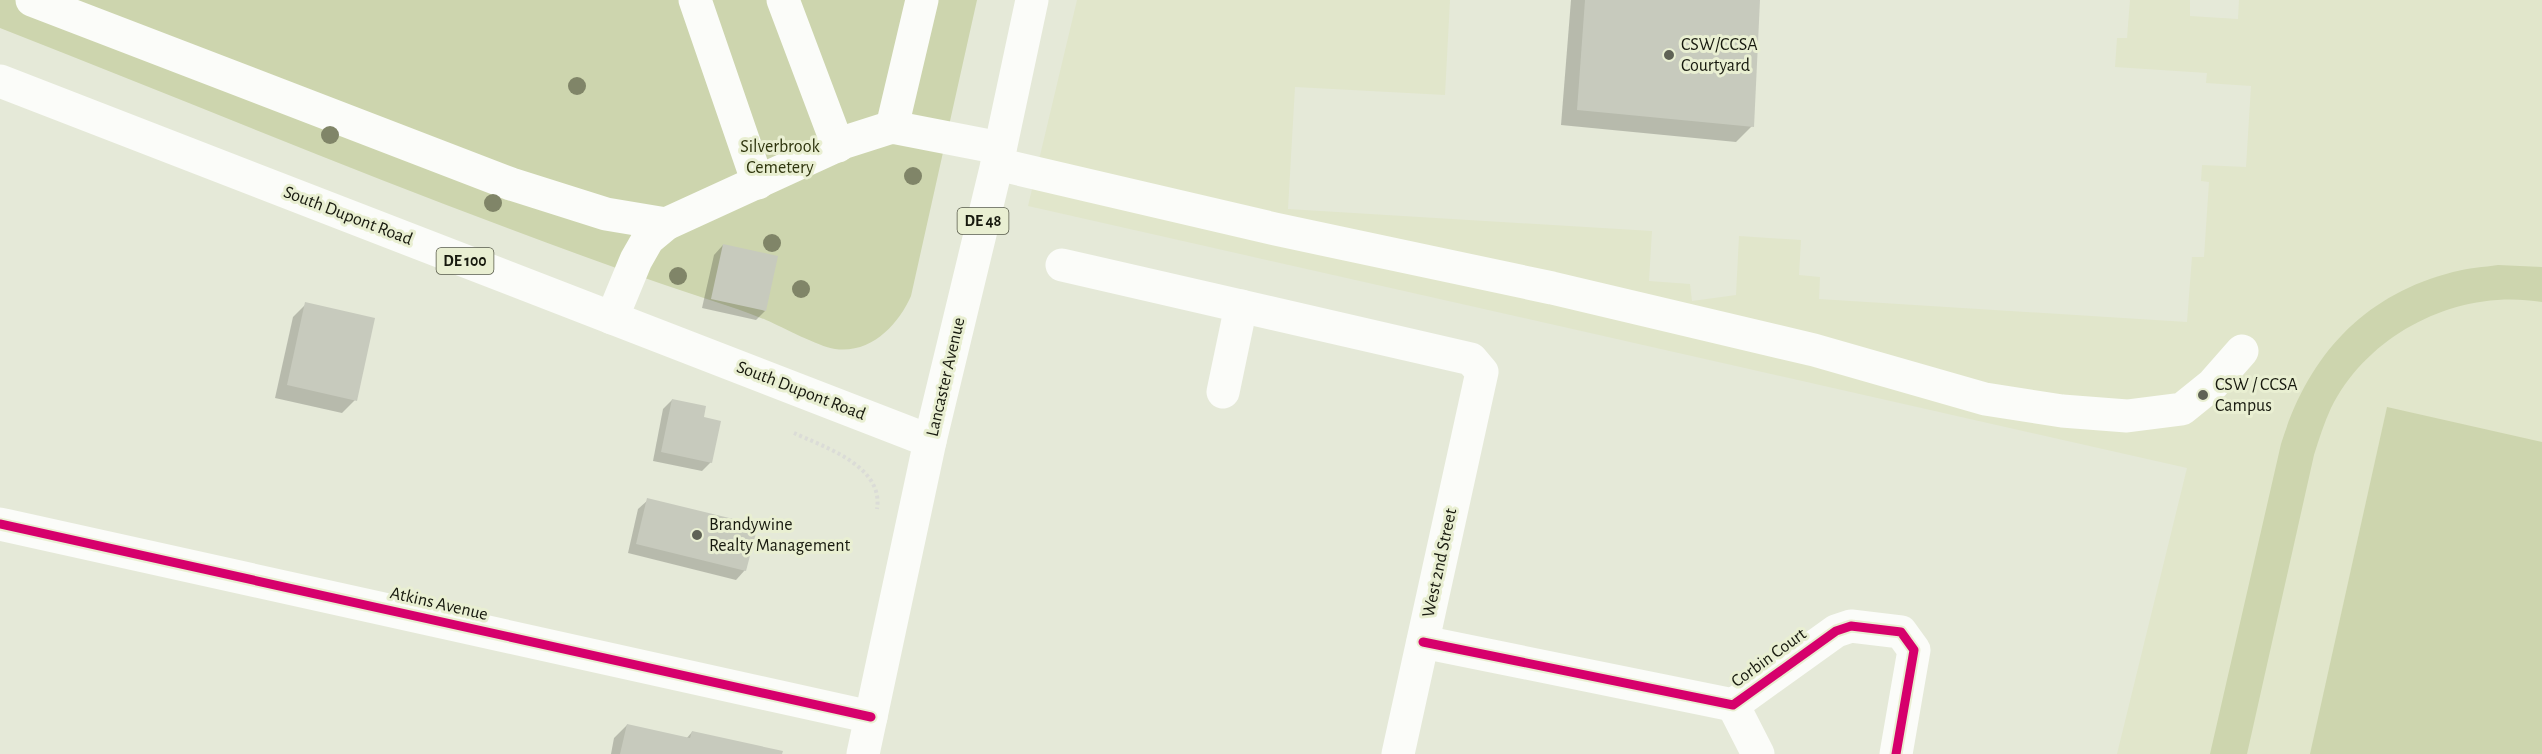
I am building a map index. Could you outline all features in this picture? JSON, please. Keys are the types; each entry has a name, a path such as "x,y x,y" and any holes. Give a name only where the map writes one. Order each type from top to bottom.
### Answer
{"street":[{"path":"32,0 511,184 606,214 666,224"},
{"path":"695,0 758,183"},
{"path":"783,0 838,146"},
{"path":"892,127 922,0"},
{"name":"Lancaster Avenue","path":"863,754 930,441 998,156 1032,0"},
{"name":"South Dupont Road","path":"0,81 930,441"},
{"path":"612,318 636,260 648,239 666,224 838,146 892,127 1121,193 1514,279 1814,350 1985,399 2062,411 2127,416 2182,409 2213,384 2242,351"},
{"path":"1062,265 1241,306 1223,392"},
{"name":"West 2nd Street","path":"1241,306 1471,359 1482,372 1398,754"},
{"name":"Atkins Avenue","path":"0,524 871,717"},
{"name":"Corbin Court","path":"1423,642 1732,705 1836,631 1851,626 1901,632 1914,650 1896,754"},
{"name":"Corbin Court","path":"1732,705 1758,754"}],"path":[{"path":"794,433 846,457 868,477 879,497 875,520"}],"shaded area":[{"name":"CSW / CCSA Campus","path":"1077,0 1450,0 1445,95 1295,87 1288,209 1652,231 1649,281 1690,284 1692,301 1736,295 1739,236 1801,240 1799,275 1820,277 1819,299 2187,322 2192,257 2204,257 2209,182 2201,181 2202,165 2246,167 2251,86 2206,83 2207,73 2115,67 2117,38 2127,38 2130,0 2190,0 2190,16 2238,19 2239,0 2542,0 2542,754 2117,754 2187,468 1028,206"}],"green space":[{"name":"Silverbrook Cemetery","path":"0,0 977,0 911,296 899,317 882,335 860,347 835,349 753,315 495,224 0,28"},
{"path":"2498,265 2542,267 2542,302 2511,299 2479,302 2449,309 2420,321 2393,337 2368,357 2348,381 2331,408 2314,455 2247,754 2210,754 2281,444 2292,412 2307,383 2343,334 2366,313 2392,296 2421,282 2453,272"},
{"path":"2387,407 2542,442 2542,754 2310,754"}],"building":[{"name":"CSW/CCSA Courtyard","path":"1585,0 1760,0 1754,127 1577,110"},
{"path":"723,244 778,256 766,311 711,299"},
{"path":"305,302 375,318 357,401 287,385"},
{"path":"672,399 706,406 704,417 721,421 712,463 661,452"},
{"name":"Brandywine Realty Management","path":"647,498 758,525 746,571 636,544"},
{"path":"627,724 690,738 692,731 783,751 782,754 620,754"}],"cycle path":[{"path":"0,524 871,717"},
{"path":"1423,642 1733,705 1836,631 1851,626 1901,632 1914,650 1896,754"}],"place":[{"name":"CSW/CCSA Courtyard","path":"1669,55"},
{"name":"CSW / CCSA Campus","path":"2203,395"},
{"name":"Brandywine Realty Management","path":"697,535"}]}
